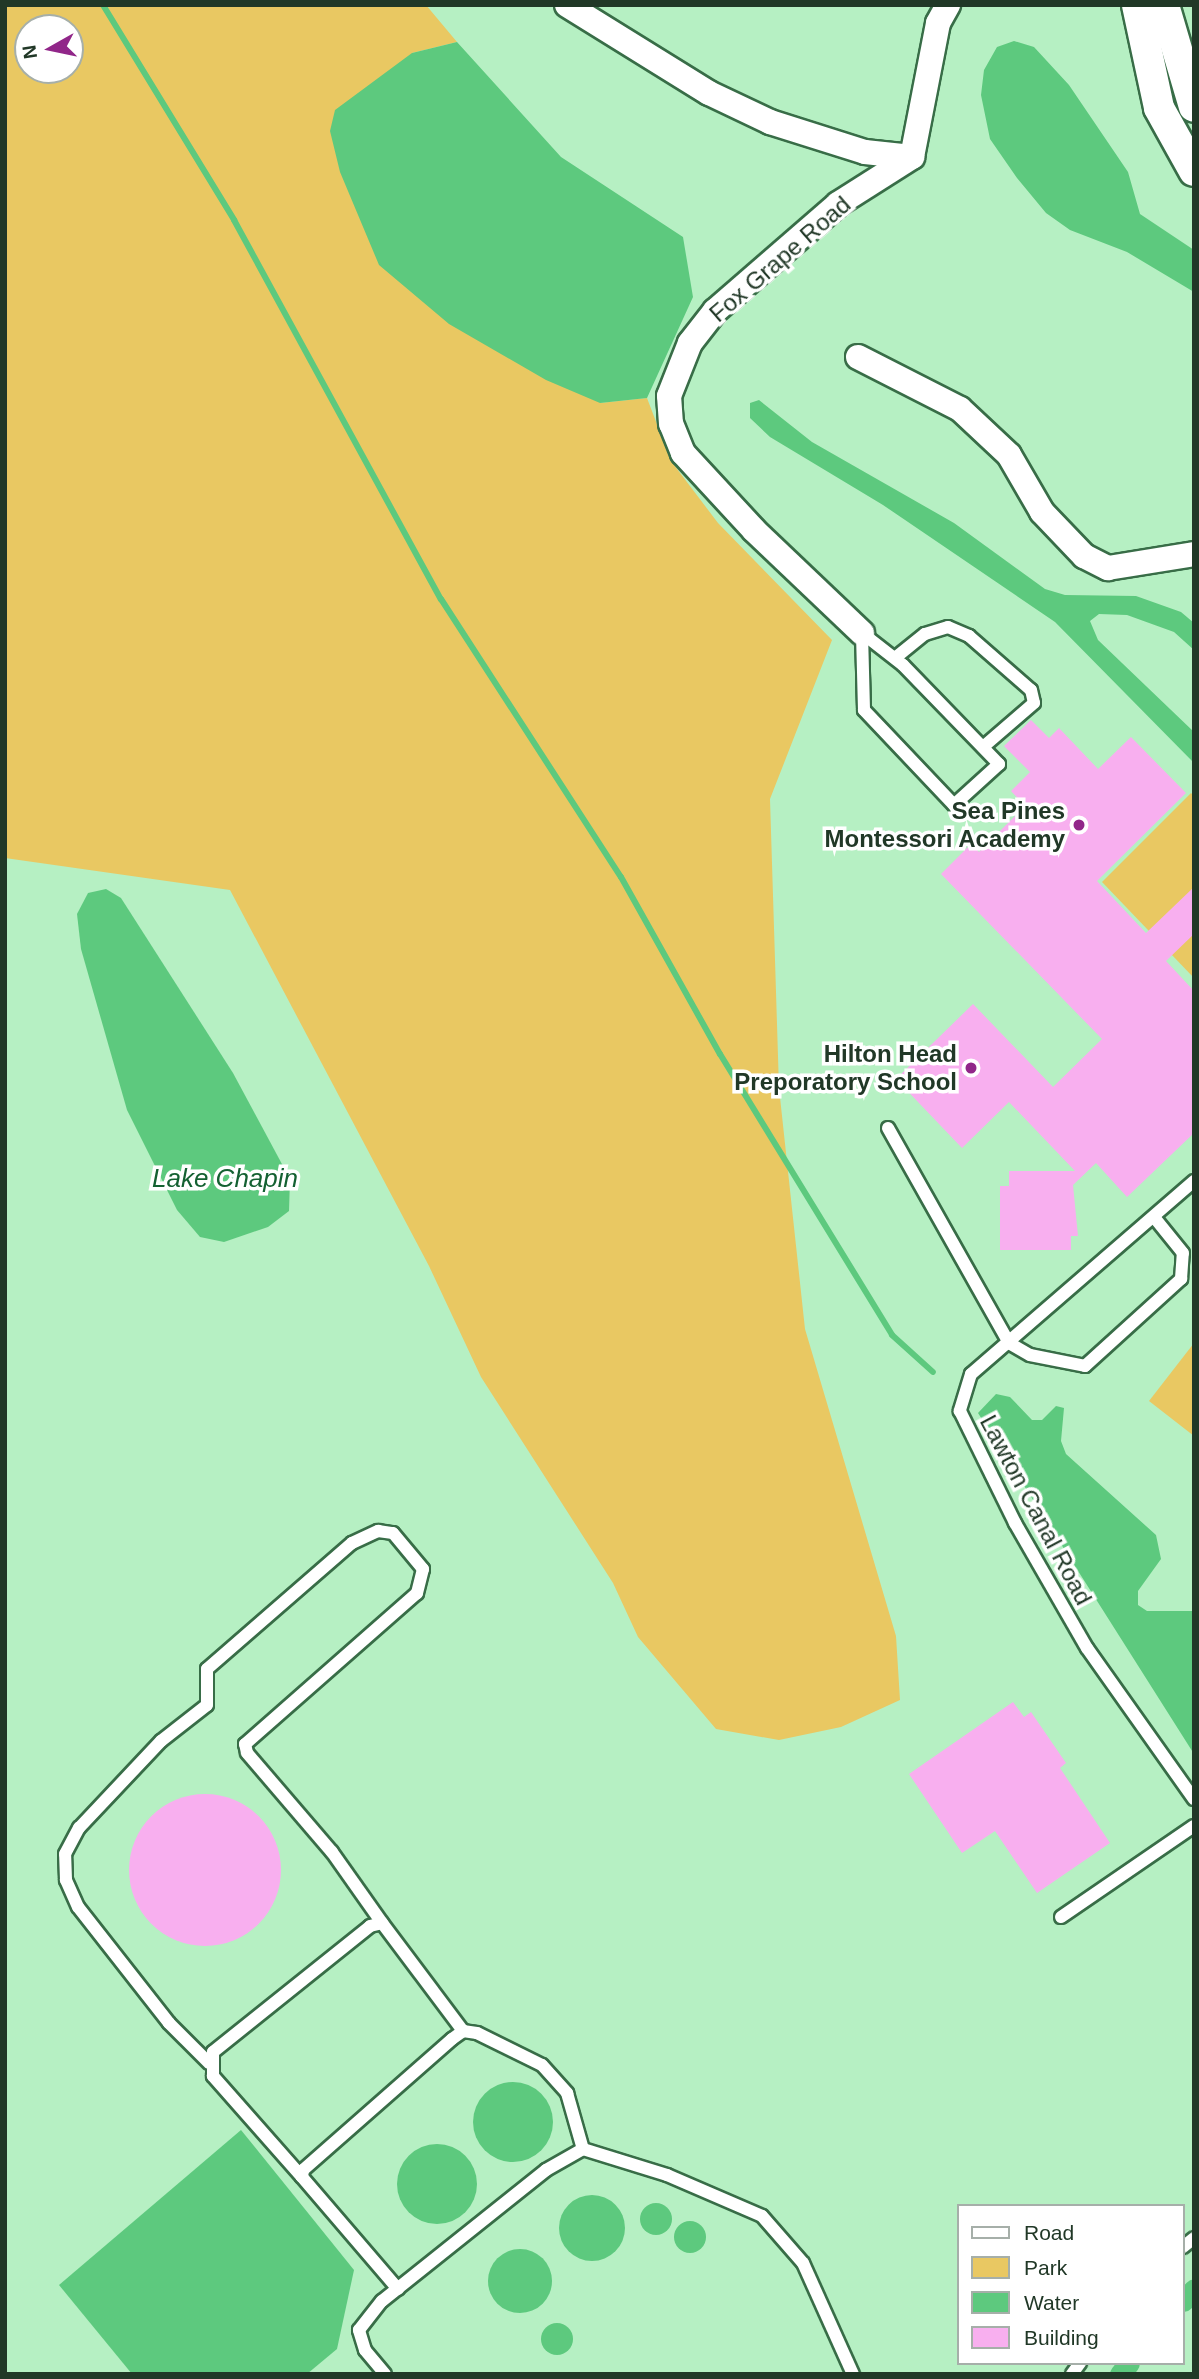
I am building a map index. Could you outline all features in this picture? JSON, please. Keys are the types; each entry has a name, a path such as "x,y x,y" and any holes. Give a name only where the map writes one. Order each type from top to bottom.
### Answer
{"street":[{"path":"567,5 709,93 770,122 865,152 912,157 937,23 948,5"},
{"path":"1137,5 1159,108 1194,171"},
{"path":"1164,5 1194,107"},
{"name":"Fox Grape Road","path":"862,633 754,530 683,453 671,424 669,396 690,343 715,311 838,204 912,157"},
{"path":"858,357 960,409 1009,455 1042,512 1084,556 1108,568 1194,554"}],"lane":[{"path":"895,658 925,634 948,627 969,636 1031,690 1034,703 984,747"},
{"path":"862,633 895,658 999,764 954,805 864,710 862,633"},
{"path":"888,1128 1009,1343 1069,1366 1096,1361 1181,1279 1183,1253 1154,1217"},
{"name":"Lawton Canal Road","path":"1194,1181 971,1374 963,1388 960,1411 969,1436 1087,1648 1194,1799"},
{"path":"397,2289 214,2076 209,2063 169,2023 78,1907 66,1880 65,1854 79,1828 143,1760 207,1705 207,1669 352,1543 378,1531 393,1533 423,1569 417,1593 245,1744 463,2031 542,2065 555,2077 578,2124 583,2149"},
{"path":"1061,1917 1194,1826"},
{"path":"209,2063 213,2052 234,2035 370,1926 382,1923"},
{"path":"302,2177 349,2127 463,2031"},
{"path":"385,2374 365,2350 359,2330 397,2289 546,2170 583,2149 667,2175 762,2216 803,2263 853,2374"}],"green space":[{"path":"5,5 426,5 457,42 412,53 600,403 647,398 671,461 718,523 832,640 770,799 779,1088 805,1329 896,1636 900,1700 841,1727 779,1740 716,1729 638,1637 613,1583 481,1377 429,1266 230,890 5,858"},
{"path":"1191,793 1194,796 1194,978 1102,882"},
{"path":"1194,1343 1194,1436 1149,1401"}],"water":[{"path":"1014,41 1034,47 1069,85 1128,172 1140,214 1194,250 1194,292 1127,252 1070,230 1046,213 1017,178 990,139 981,95 984,70 997,47"},
{"path":"457,42 561,157 683,237 693,297 647,398 600,403 546,380 449,324 379,265 340,172 330,131 335,110 412,53"},
{"path":"759,400 812,442 954,523 1045,589 1065,595 1136,596 1181,612 1194,623 1194,650 1174,632 1127,615 1099,614 1090,621 1098,640 1194,732 1194,763 1055,622 883,505 770,437 750,418 750,403"},
{"name":"Lake Chapin","path":"106,889 121,898 233,1073 290,1179 289,1211 268,1227 224,1242 200,1237 177,1210 127,1110 81,949 77,914 88,893"},
{"path":"996,1394 1010,1397 1032,1420 1042,1420 1056,1406 1064,1408 1061,1441 1066,1454 1156,1535 1161,1559 1138,1591 1138,1605 1147,1611 1194,1611 1194,1754 978,1413"},
{"path":"513,2082 528,2085 541,2094 550,2107 553,2122 550,2137 541,2150 528,2159 513,2162 498,2159 485,2150 476,2137 473,2122 476,2107 485,2094 498,2085"},
{"path":"241,2130 354,2270 337,2349 307,2374 132,2374 59,2285"},
{"path":"437,2144 452,2147 465,2156 474,2169 477,2184 474,2199 465,2212 452,2221 437,2224 422,2221 409,2212 400,2199 397,2184 400,2169 409,2156 422,2147"},
{"path":"592,2195 615,2205 625,2228 615,2251 592,2261 569,2251 559,2228 569,2205"},
{"path":"656,2203 667,2208 672,2219 667,2230 656,2235 645,2230 640,2219 645,2208"},
{"path":"690,2221 701,2226 706,2237 701,2248 690,2253 679,2248 674,2237 679,2226"},
{"path":"514,2249 526,2249 543,2258 550,2269 550,2293 543,2304 526,2313 514,2313 502,2308 493,2299 488,2287 488,2275 493,2263 502,2254"},
{"path":"557,2323 568,2328 573,2339 568,2350 557,2355 546,2350 541,2339 546,2328"}],"building":[{"name":"Hilton Head Preporatory School","path":"1031,720 1049,738 1059,728 1098,769 1131,737 1186,793 1097,881 1146,933 1194,887 1194,934 1166,961 1194,991 1194,1133 1127,1197 1096,1163 1073,1185 1078,1236 1071,1236 1071,1250 1000,1250 1000,1186 1009,1186 1009,1171 1075,1171 1009,1102 962,1148 896,1079 973,1004 1053,1087 1102,1039 941,874 971,844 979,852 1025,806 1011,791 1030,772 1004,746"},
{"path":"1013,1702 1024,1717 1031,1712 1066,1763 1060,1768 1110,1843 1037,1893 995,1831 962,1853 909,1774"},
{"path":"205,1794 234,1800 259,1816 275,1841 281,1870 275,1899 259,1924 234,1940 205,1946 176,1940 151,1924 135,1899 129,1870 135,1841 151,1816 176,1800"}],"waterway":[{"path":"103,5 234,220 441,599 621,877 720,1054 892,1335 933,1372"},
{"path":"1185,2299 1194,2289"},
{"path":"1120,2374 1127,2365"}],"place":[{"name":"Sea Pines Montessori Academy","path":"1079,825"},
{"name":"Hilton Head Preporatory School","path":"971,1068"}]}
